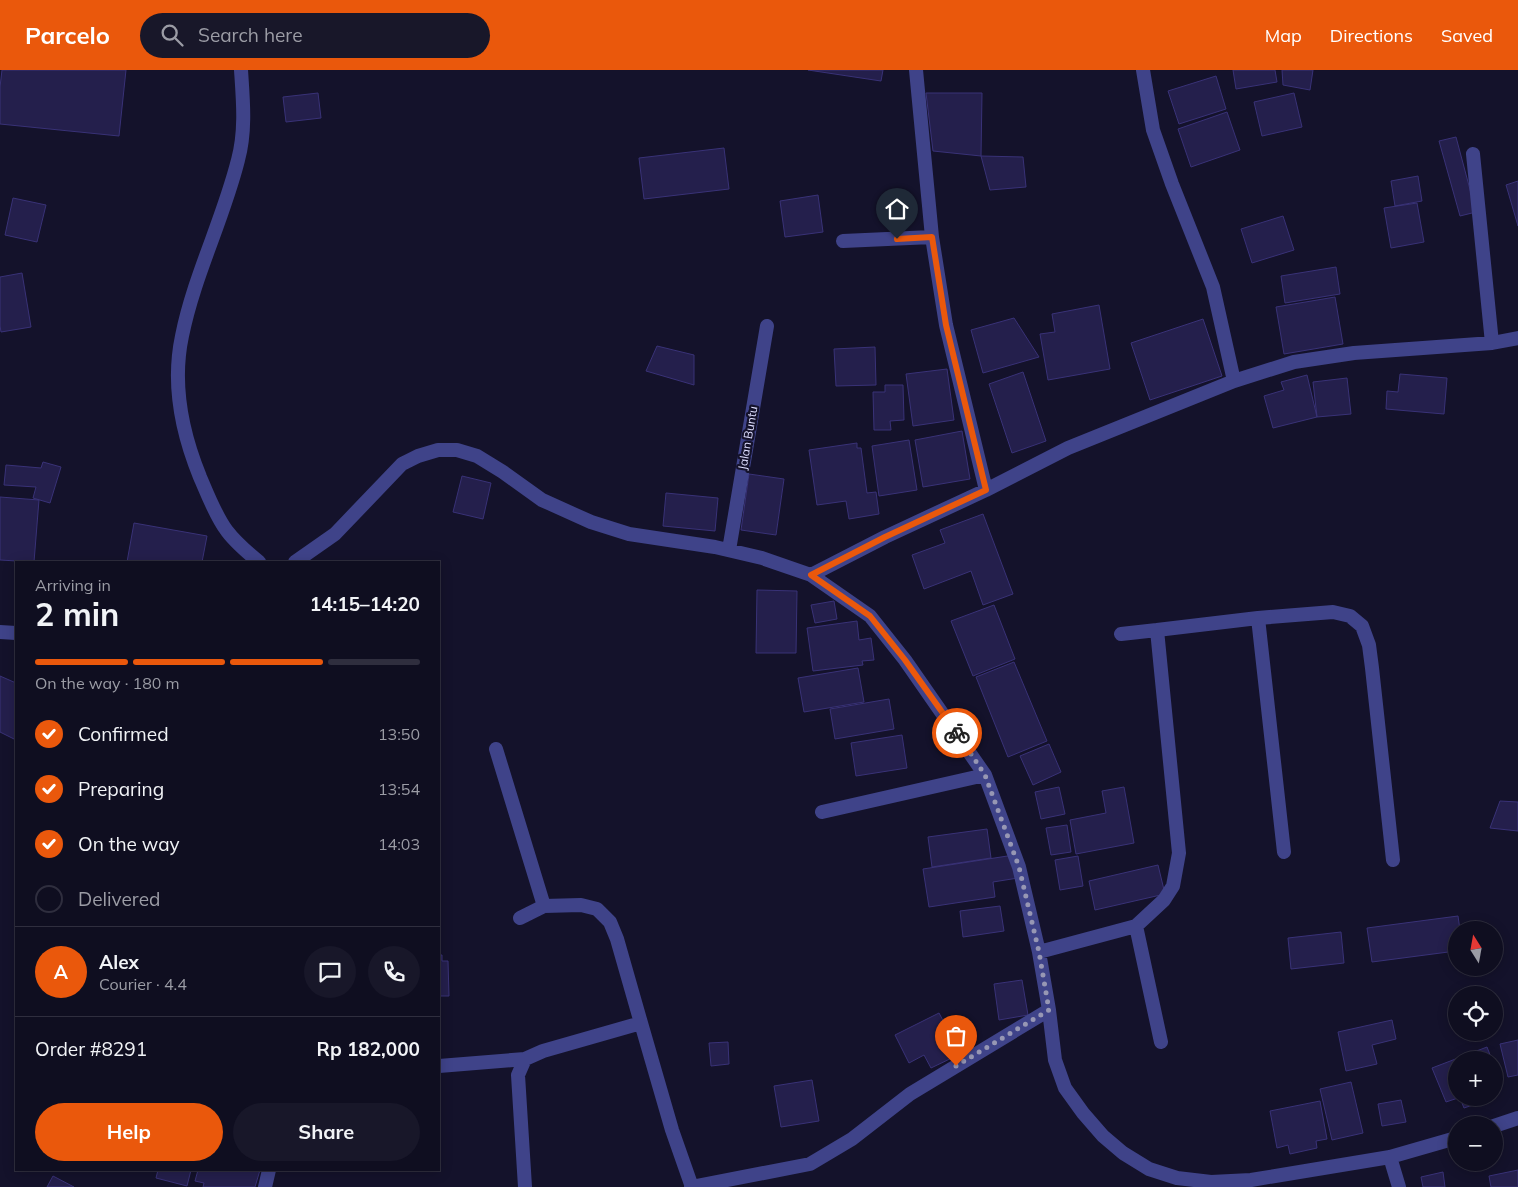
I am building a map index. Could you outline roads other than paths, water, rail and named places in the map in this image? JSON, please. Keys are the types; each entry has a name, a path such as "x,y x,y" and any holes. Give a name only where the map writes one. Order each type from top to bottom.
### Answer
{"street":[{"path":"241,70 244,122 239,159 193,296 182,337 179,369 180,400 184,432 208,496 226,530 258,561"},
{"path":"916,70 932,237 946,325 986,490"},
{"path":"1143,70 1153,130 1172,184 1214,287 1234,381"},
{"path":"1474,154 1492,343"},
{"path":"843,242 932,237"},
{"name":"Jalan Buntu","path":"729,550 767,326"},
{"path":"811,575 1068,448 1234,381 1294,362 1354,353 1492,343 1518,338"},
{"path":"296,561 335,534 402,464 418,456 438,450 457,450 477,456 542,500 591,522 630,534 729,550 762,558 811,575 870,616 905,660 985,775 1019,867 1039,952 1055,1060 1065,1088 1082,1113 1103,1136 1123,1153 1149,1169 1177,1178 1211,1182 1251,1180 1390,1157 1448,1140"},
{"path":"1121,634 1258,618 1333,612 1350,616 1362,626 1369,645 1393,860"},
{"path":"1258,618 1284,852"},
{"path":"1039,952 1136,926 1164,900 1173,886 1179,853 1157,630"},
{"path":"0,632 15,633"},
{"path":"496,749 544,906"},
{"path":"822,812 985,775"},
{"path":"520,918 544,906 581,905 597,909 610,922 624,959 672,1130 692,1187 810,1164 852,1139 910,1094 1049,1010"},
{"path":"1136,926 1161,1042"},
{"path":"440,1066 525,1059 543,1050 641,1022"},
{"path":"525,1059 518,1075 525,1187"},
{"path":"1503,1123 1518,1118"},
{"path":"1390,1157 1399,1187"},
{"path":"265,1187 269,1171"}]}
